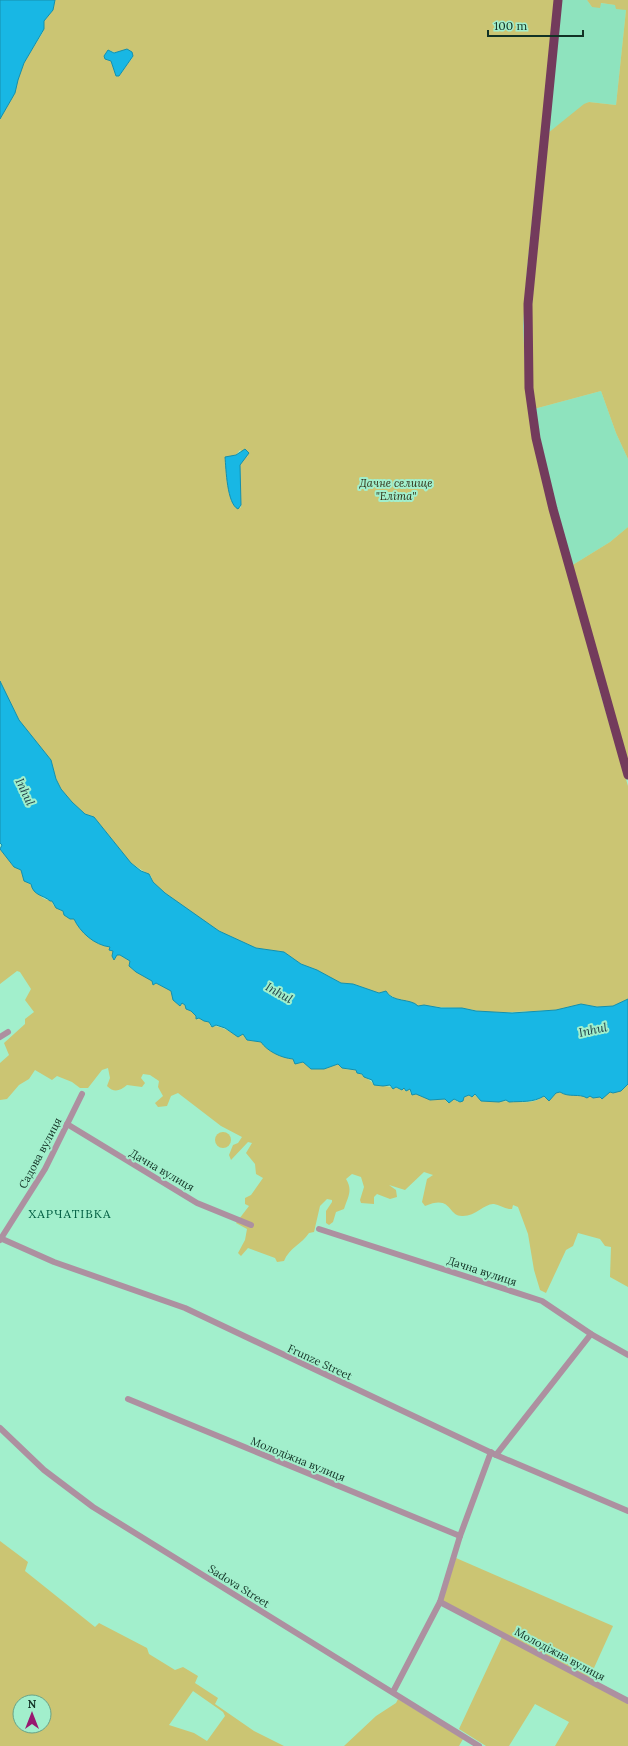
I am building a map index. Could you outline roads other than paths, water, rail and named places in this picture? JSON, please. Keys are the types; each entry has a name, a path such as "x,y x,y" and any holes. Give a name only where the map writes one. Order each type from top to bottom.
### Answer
{"highway":[{"path":"558,0 528,304 529,388 536,438 553,509 628,775"}],"street":[{"path":"0,1037 8,1032"},
{"name":"Садова вулиця","path":"0,1239 45,1169 82,1094"},
{"name":"Дачна вулиця","path":"67,1124 197,1203 251,1225"},
{"name":"Дачна вулиця","path":"319,1229 542,1301 591,1334 628,1355"},
{"name":"Frunze Street","path":"0,1239 54,1262 185,1308 335,1381 493,1453 628,1511"},
{"path":"393,1692 440,1602 460,1536 493,1453 591,1334"},
{"name":"Молодіжна вулиця","path":"128,1399 460,1536"},
{"name":"Sadova Street","path":"0,1428 44,1470 93,1507 479,1746"},
{"name":"Молодіжна вулиця","path":"440,1602 628,1701"}],"water":[{"path":"0,0 55,0 53,10 44,21 44,29 24,63 15,93 0,119"},
{"path":"127,49 132,52 133,56 119,76 116,76 111,61 105,59 104,56 108,50 114,53"},
{"path":"245,449 249,453 240,465 241,505 238,509 234,506 229,494 225,457 236,455"},
{"name":"Inhul","path":"0,681 19,720 51,760 56,779 61,789 72,802 85,814 94,817 131,863 141,871 149,874 153,882 165,893 219,931 256,948 284,952 301,964 317,970 341,983 353,984 379,993 386,991 389,995 397,999 411,1002 418,1006 424,1005 441,1008 462,1008 476,1011 512,1013 556,1010 581,1004 597,1007 613,1006 628,999 628,1084 621,1091 613,1093 610,1092 602,1099 600,1097 593,1098 590,1096 587,1098 567,1095 560,1092 556,1093 549,1101 544,1096 531,1101 509,1102 506,1100 499,1102 481,1101 475,1094 472,1097 469,1095 464,1097 463,1101 460,1102 454,1099 449,1103 445,1099 430,1100 416,1094 412,1095 410,1089 406,1091 404,1088 402,1090 396,1087 393,1089 390,1085 374,1085 372,1080 364,1077 362,1074 357,1073 356,1070 342,1068 338,1064 324,1069 311,1069 303,1062 295,1064 293,1059 275,1054 261,1042 247,1040 243,1034 238,1037 225,1028 216,1025 212,1027 209,1022 199,1018 196,1019 196,1016 191,1011 186,1009 185,1005 182,1003 180,1006 173,1000 171,991 156,983 153,985 152,981 136,972 129,966 130,961 120,955 117,955 114,960 112,956 113,951 109,950 110,947 93,941 80,929 74,919 70,919 64,915 63,911 56,908 52,901 36,893 31,884 24,881 21,870 14,867 0,849 2,845 0,843"}],"district":[{"name":"ХАРЧАТІВКА","path":"70,1214"}],"park label":[{"name":"Дачне селище \"Еліта\"","path":"396,489"}]}
